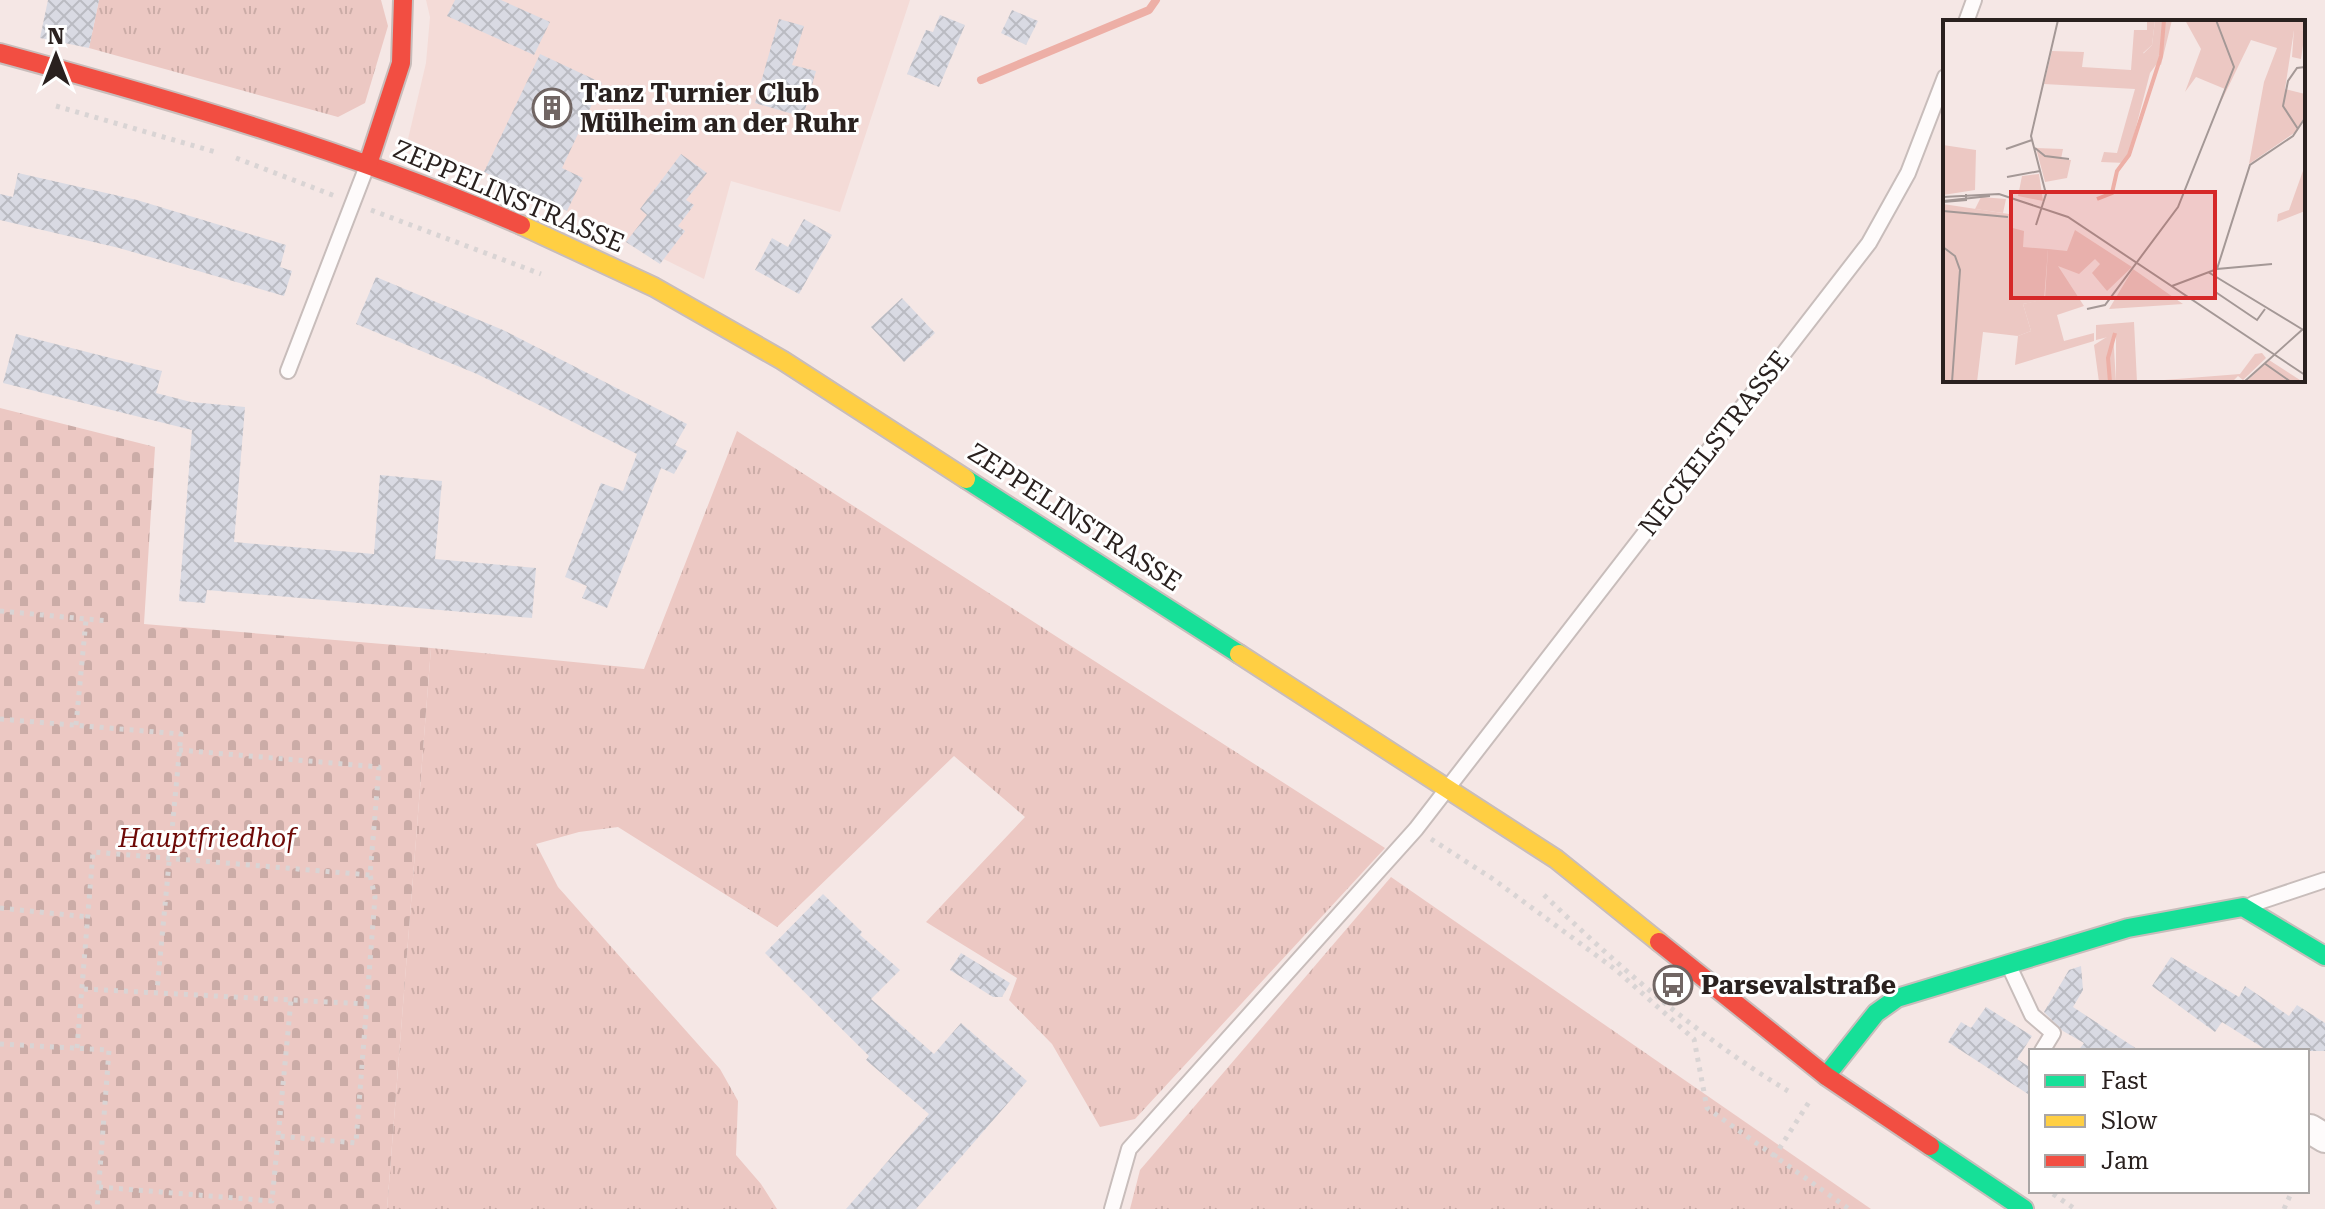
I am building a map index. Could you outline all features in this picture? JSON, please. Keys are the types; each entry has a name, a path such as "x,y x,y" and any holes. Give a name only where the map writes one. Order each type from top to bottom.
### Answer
{"main road":[{"path":"368,164 402,69 407,23 403,0"},
{"name":"ZEPPELINSTRASSE","path":"0,53 184,103 368,164 518,224 654,287 782,360 1556,859 1826,1076 2024,1209"},
{"path":"1826,1076 1876,1013 1897,998 2128,928 2243,907 2325,956"}],"lane":[{"path":"1967,20 1974,0"},
{"name":"NECKELSTRASSE","path":"1112,1209 1129,1149 1416,829 1869,243 1908,173 1943,82"},
{"path":"288,371 368,164"},
{"path":"2243,907 2325,880"},
{"path":"2008,964 2032,1015 2053,1033 2043,1049"}],"path":[{"path":"43,102 228,155 543,275"},
{"path":"0,611 108,621"},
{"path":"76,725 86,620"},
{"path":"0,719 181,734 157,991"},
{"path":"179,750 379,767 370,875 375,897 356,1143 278,1136"},
{"path":"1416,829 1493,879 1616,970 1694,1039 1707,1108 1849,1209"},
{"path":"77,1048 93,852 370,875"},
{"path":"1542,894 1605,954 1689,1021 1756,1071 1819,1110"},
{"path":"0,908 89,917"},
{"path":"84,989 367,1004"},
{"path":"99,1187 272,1201 291,1000"},
{"path":"0,1044 109,1050 97,1209"},
{"path":"1774,1157 1826,1076"},
{"path":"2051,1193 2075,1209"}],"shaded area":[{"path":"426,0 910,0 840,212 731,181 704,279 567,211 408,139 426,63 430,17"}],"green space":[{"path":"99,0 381,0 388,26 365,103 338,117 89,48"},
{"name":"Hauptfriedhof","path":"0,408 155,447 144,624 431,648 387,1209 0,1209"},
{"path":"737,431 1385,848 1135,1119 1100,1127 1052,1044 1009,1000 1017,978 926,922 1025,817 954,756 777,927 618,827 579,832 536,844 558,887 720,1069 738,1101 736,1155 777,1209 387,1209 431,648 644,669"},
{"path":"1391,877 1871,1209 1130,1209 1140,1170"}],"building":[{"path":"48,0 99,0 89,48 40,38"},
{"path":"455,0 501,0 550,22 534,55 447,16"},
{"path":"1012,10 1038,21 1026,45 1001,33"},
{"path":"940,15 965,25 939,87 907,74 926,30 933,32"},
{"path":"779,19 804,26 792,65 816,71 803,117 755,103"},
{"name":"Tanz Turnier Club Mülheim an der Ruhr","path":"540,54 602,83 562,168 583,178 567,211 484,172"},
{"path":"681,154 707,173 686,200 694,205 678,226 685,231 660,264 626,242 647,215 640,209"},
{"path":"18,173 137,200 286,245 280,267 292,271 284,296 119,248 0,220 0,194 13,197"},
{"path":"804,219 832,235 799,294 755,270 772,238 788,247"},
{"path":"376,277 503,330 687,424 675,445 687,451 674,474 661,468 607,608 582,598 587,586 565,577 601,483 623,491 637,454 477,374 356,324"},
{"path":"902,298 935,333 904,362 871,327"},
{"path":"16,334 162,371 156,393 191,402 245,407 234,542 374,554 380,475 442,481 435,559 536,568 532,618 207,590 205,603 179,601 192,430 3,383"},
{"path":"823,894 862,932 860,935 900,970 871,999 934,1054 961,1023 1027,1081 916,1209 846,1209 929,1114 866,1060 869,1056 765,953"},
{"path":"961,953 1010,983 1002,997 993,997 950,970"},
{"path":"2171,957 2239,997 2245,986 2289,1016 2297,1005 2325,1023 2325,1051 2265,1049 2222,1022 2215,1032 2152,986"},
{"path":"2081,966 2083,990 2073,1007 2137,1049 2080,1049 2084,1043 2063,1031 2044,1012 2069,970"},
{"path":"1986,1007 2032,1036 2017,1059 2029,1067 2029,1095 1948,1042 1961,1022 1971,1028"}],"waterway":[{"path":"981,80 1149,10 1156,0"}],"traffic: fast":[{"path":"966,479 1239,654"},
{"path":"1826,1076 1876,1013 1897,998 2128,928 2243,907 2325,956"},
{"path":"1930,1146 2024,1209"}],"traffic: slow":[{"path":"521,225 654,287 782,360 966,479"},
{"path":"1239,654 1556,859 1659,942"}],"traffic: jam":[{"path":"368,164 401,63 403,0"},
{"path":"0,53 329,151 521,225"},
{"path":"1659,942 1826,1076 1930,1146"}],"place":[{"name":"Tanz Turnier Club Mülheim an der Ruhr","path":"552,108"},
{"name":"Parsevalstraße","path":"1673,985"}]}
